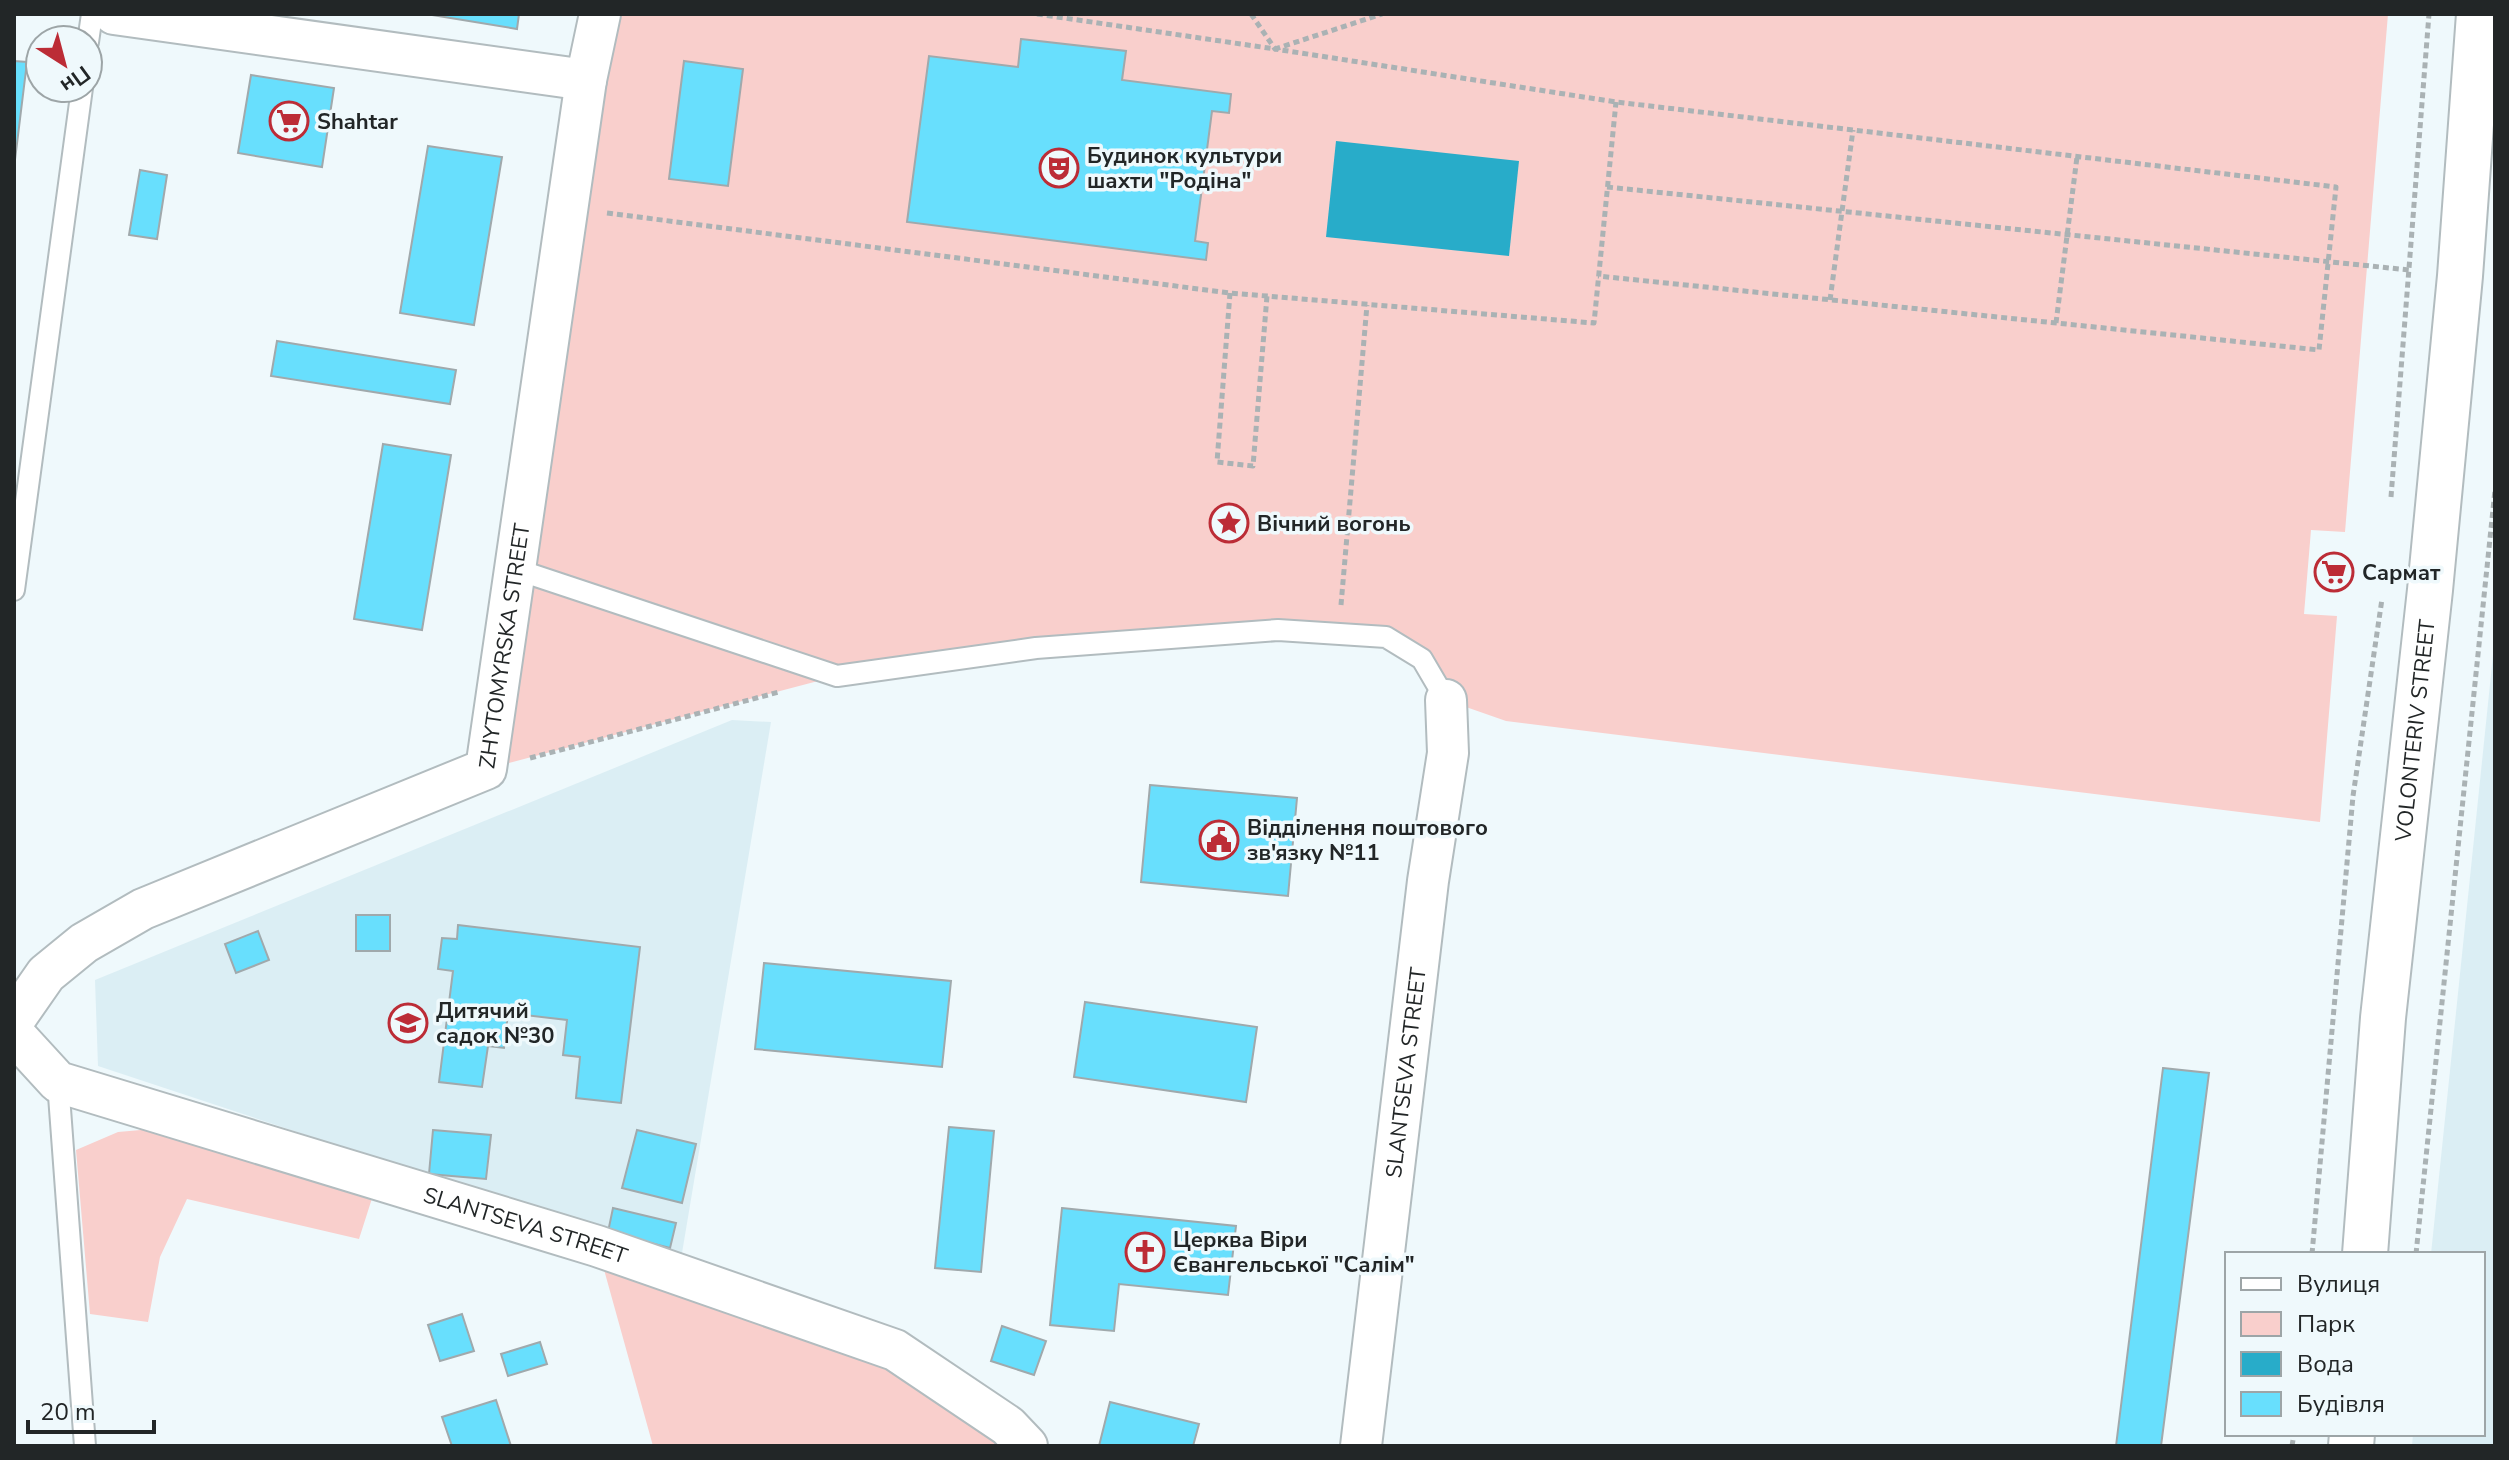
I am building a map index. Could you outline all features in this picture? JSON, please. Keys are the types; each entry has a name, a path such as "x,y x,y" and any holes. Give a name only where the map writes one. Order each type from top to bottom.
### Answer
{"street":[{"path":"114,14 586,80"},
{"name":"ZHYTOMYRSKA STREET","path":"14,1020 46,974 84,943 143,909 486,769 586,80 600,14"},
{"name":"VOLONTERIV STREET","path":"2365,1252 2383,1018 2430,590 2460,276 2479,14"},
{"name":"SLANTSEVA STREET","path":"1361,1446 1426,897 1448,753 1446,700"},
{"path":"14,1034 58,1082"},
{"name":"SLANTSEVA STREET","path":"58,1082 597,1246 895,1350 1008,1426 1027,1446"}],"lane":[{"path":"14,590 80,104"},
{"path":"515,569 837,676 1036,648 1278,630 1386,637 1422,659 1446,700"},
{"path":"58,1082 85,1446"}],"path":[{"path":"1037,14 1616,102 2336,187 2319,350 1598,276"},
{"path":"1251,14 1275,49"},
{"path":"1275,49 1382,14"},
{"path":"2391,501 2429,14"},
{"path":"567,208 1230,293 1594,323 1616,102"},
{"path":"1830,300 1853,130"},
{"path":"2056,323 2077,157"},
{"path":"1607,187 2409,270"},
{"path":"1230,293 1217,462 1253,466 1267,296"},
{"path":"1338,634 1367,305"},
{"path":"2416,1252 2495,490"},
{"path":"2312,1252 2353,796 2382,593"},
{"path":"486,769 837,676"}],"shaded area":[{"path":"2495,636 2495,1446 2412,1446 2413,1436 2485,1436 2485,1252 2431,1252"},
{"name":"Дитячий садок №30","path":"732,720 771,722 681,1259 98,1066 95,980"}],"green space":[{"path":"600,14 2388,14 2345,532 2311,530 2304,614 2337,616 2320,822 1506,721 1446,700 1422,659 1386,637 1278,630 837,676 486,769"},
{"path":"175,1127 375,1189 359,1239 187,1199 160,1257 148,1322 90,1314 76,1150 118,1132"},
{"path":"603,1266 885,1368 1004,1446 653,1446"}],"water":[{"path":"1336,141 1519,161 1509,256 1326,237"}],"building":[{"path":"426,14 519,14 517,29"},
{"name":"Будинок культури шахти \"Родіна\"","path":"1021,39 1126,51 1122,80 1231,94 1229,113 1212,111 1195,241 1208,243 1206,260 907,222 929,56 1018,67"},
{"path":"14,61 24,62 24,86 14,168"},
{"path":"684,61 743,69 728,186 669,179"},
{"path":"251,75 334,88 322,167 238,153"},
{"path":"428,146 502,157 474,325 400,313"},
{"path":"140,170 167,175 157,239 129,235"},
{"path":"277,341 456,370 450,404 271,376"},
{"path":"383,444 451,455 422,630 354,619"},
{"name":"Відділення поштового зв'язку №11","path":"1150,785 1297,798 1288,896 1141,882"},
{"path":"356,915 390,915 390,951 356,951"},
{"path":"458,925 640,947 621,1103 576,1098 580,1057 563,1055 567,1020 508,1013 504,1048 488,1046 482,1087 439,1082 453,971 438,969 442,938 457,939"},
{"path":"258,931 269,960 236,973 225,944"},
{"path":"764,963 951,981 942,1067 755,1049"},
{"path":"1085,1002 1257,1027 1246,1102 1074,1077"},
{"path":"2163,1068 2209,1073 2161,1446 2116,1446"},
{"path":"949,1127 994,1131 981,1272 935,1268"},
{"path":"433,1130 491,1135 486,1179 429,1174"},
{"path":"637,1130 696,1144 682,1203 622,1188"},
{"path":"613,1208 676,1223 670,1248 608,1232"},
{"name":"Церква Віри Євангельської \"Салім\"","path":"1062,1208 1236,1226 1228,1295 1119,1284 1114,1331 1050,1325"},
{"path":"462,1314 474,1351 440,1361 428,1325"},
{"path":"1002,1326 1046,1341 1034,1375 991,1361"},
{"path":"540,1342 547,1364 508,1376 501,1354"},
{"path":"496,1400 511,1446 452,1446 442,1417"},
{"path":"1110,1402 1199,1424 1193,1446 1099,1446"}],"place":[{"name":"Shahtar","path":"289,121"},
{"name":"Будинок культури шахти \"Родіна\"","path":"1059,168"},
{"name":"Вічний вогонь","path":"1229,523"},
{"name":"Сармат","path":"2334,572"},
{"name":"Відділення поштового зв'язку №11","path":"1219,840"},
{"name":"Дитячий садок №30","path":"408,1023"},
{"name":"Церква Віри Євангельської \"Салім\"","path":"1145,1252"}]}
